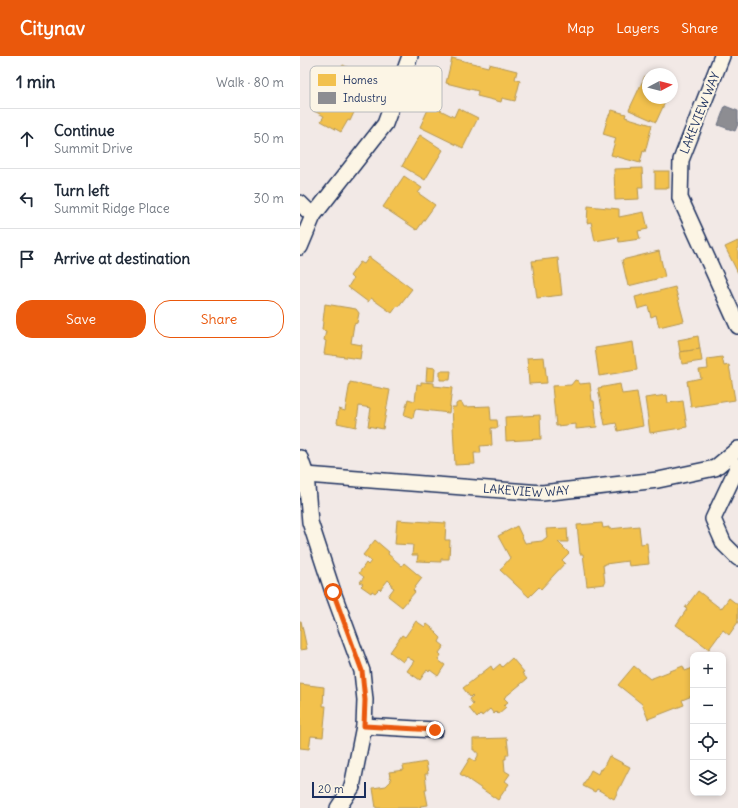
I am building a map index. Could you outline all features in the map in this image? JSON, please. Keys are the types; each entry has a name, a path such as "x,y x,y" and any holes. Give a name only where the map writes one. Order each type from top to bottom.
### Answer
{"street":[{"path":"406,66 410,56"},
{"name":"LAKEVIEW WAY","path":"722,56 681,160 680,198 738,326"},
{"path":"300,247 313,216 385,124 389,112"},
{"path":"300,203 313,216"},
{"name":"LAKEVIEW WAY","path":"306,475 542,493 658,480 715,468 738,448"},
{"path":"300,458 306,475 305,523 333,592 362,671 365,700 364,726 352,787 338,808"},
{"path":"738,466 714,519 724,544 738,558"},
{"path":"364,726 435,730"}],"building: Homes":[{"path":"452,58 488,67 489,64 517,71 515,79 520,81 515,101 502,98 501,102 477,96 478,91 446,83"},
{"path":"642,82 642,104 664,104 656,122 629,110"},
{"path":"458,108 478,118 463,148 420,127 427,112 442,111 454,117"},
{"path":"612,110 626,114 625,117 652,125 645,152 643,151 640,163 611,155 616,138 603,134 608,117"},
{"path":"316,112 354,112 350,121 348,120 341,132 321,121 324,116"},
{"path":"420,135 443,150 425,180 402,166"},
{"path":"642,168 643,187 638,187 639,199 615,200 614,169"},
{"path":"655,171 669,171 669,188 655,188"},
{"path":"404,176 422,188 418,193 435,205 417,230 383,207"},
{"path":"588,206 619,209 619,217 644,212 648,229 638,231 640,239 619,242 618,237 595,241 591,222 587,223"},
{"path":"738,241 738,273 725,247"},
{"path":"659,251 665,277 628,286 622,260"},
{"path":"369,257 412,289 392,313 371,298 368,302 348,287 353,279 350,276 360,262 364,264"},
{"path":"558,258 562,295 537,298 532,261"},
{"path":"675,287 684,321 659,327 656,315 651,317 648,306 638,309 635,297"},
{"path":"325,304 356,309 359,313 357,323 354,324 351,343 362,345 360,359 324,354 326,341 324,340 326,331 322,330"},
{"path":"698,336 700,349 680,352 678,340"},
{"path":"633,342 637,370 599,376 595,348"},
{"path":"700,349 702,361 682,364 680,352"},
{"path":"544,357 547,383 529,384 527,358"},
{"path":"722,357 724,366 729,365 735,400 691,407 687,381 701,378 699,370 708,369 707,359"},
{"path":"427,367 435,368 434,381 426,381"},
{"path":"440,371 451,371 450,380 440,380"},
{"path":"575,380 580,384 590,383 597,427 576,429 576,424 556,426 552,386 571,385"},
{"path":"350,382 390,390 383,429 368,426 371,408 359,406 356,427 337,423 339,409 345,411"},
{"path":"421,382 434,383 434,386 452,388 449,413 415,409 413,418 404,415 408,399 415,401 417,384 421,385"},
{"path":"620,384 622,394 637,392 643,426 618,431 616,423 605,425 598,388"},
{"path":"667,395 668,403 683,401 687,427 650,433 645,398"},
{"path":"459,402 462,403 464,407 490,406 491,420 497,420 498,428 491,428 492,445 480,446 481,453 474,453 475,464 455,465 452,407 456,407 456,404"},
{"path":"540,415 541,439 506,441 505,417"},
{"path":"397,520 446,523 445,540 450,540 449,559 441,559 441,562 417,561 418,555 412,555 413,545 395,544"},
{"path":"602,523 603,528 609,527 609,529 639,526 641,544 647,543 649,564 629,566 628,561 605,564 603,565 605,584 587,586 583,554 580,554 577,525"},
{"path":"517,526 525,543 542,541 547,537 546,529 567,528 568,542 558,542 569,553 562,560 565,563 541,589 539,587 529,597 500,570 510,558 498,536"},
{"path":"375,540 402,566 404,563 422,578 413,590 415,592 402,607 388,596 394,588 388,580 380,590 379,589 375,593 372,591 371,593 361,586 363,584 360,582 364,577 359,573 366,563 368,565 371,561 363,555"},
{"path":"698,591 721,609 729,598 738,605 738,622 729,635 723,630 709,649 676,625 687,609 685,608"},
{"path":"300,621 307,649 300,650"},
{"path":"416,621 425,627 427,624 437,632 436,633 441,638 439,642 444,646 439,653 441,655 438,660 445,665 438,676 430,670 429,672 427,670 420,680 407,671 414,661 407,657 403,662 390,652 402,635 405,637"},
{"path":"512,658 524,672 522,673 527,679 504,698 508,702 504,705 506,707 498,714 496,712 494,714 490,709 482,716 481,714 477,718 469,708 473,704 469,699 473,696 472,695 470,697 463,688 491,666 493,670 500,664 502,667"},
{"path":"634,666 650,679 683,666 685,671 690,669 690,697 682,700 684,705 648,719 642,704 618,685"},
{"path":"300,684 324,687 323,706 326,706 323,737 311,736 309,749 300,748"},
{"path":"507,738 509,755 506,755 506,759 504,759 505,771 510,774 505,781 509,784 498,800 460,774 470,758 475,761 478,756 478,752 473,750 473,739"},
{"path":"609,756 630,767 614,799 597,789 595,792 583,786 591,770 598,774 600,769 602,770"},
{"path":"426,762 428,774 425,774 427,790 425,790 428,805 420,806 421,808 376,808 373,788 386,786 391,781 389,772 404,770 403,766"}],"building: Industry":[{"path":"725,106 738,111 738,124 735,131 718,125"}],"route":[{"path":"333,592 362,671 365,700 364,726 435,730"}]}
